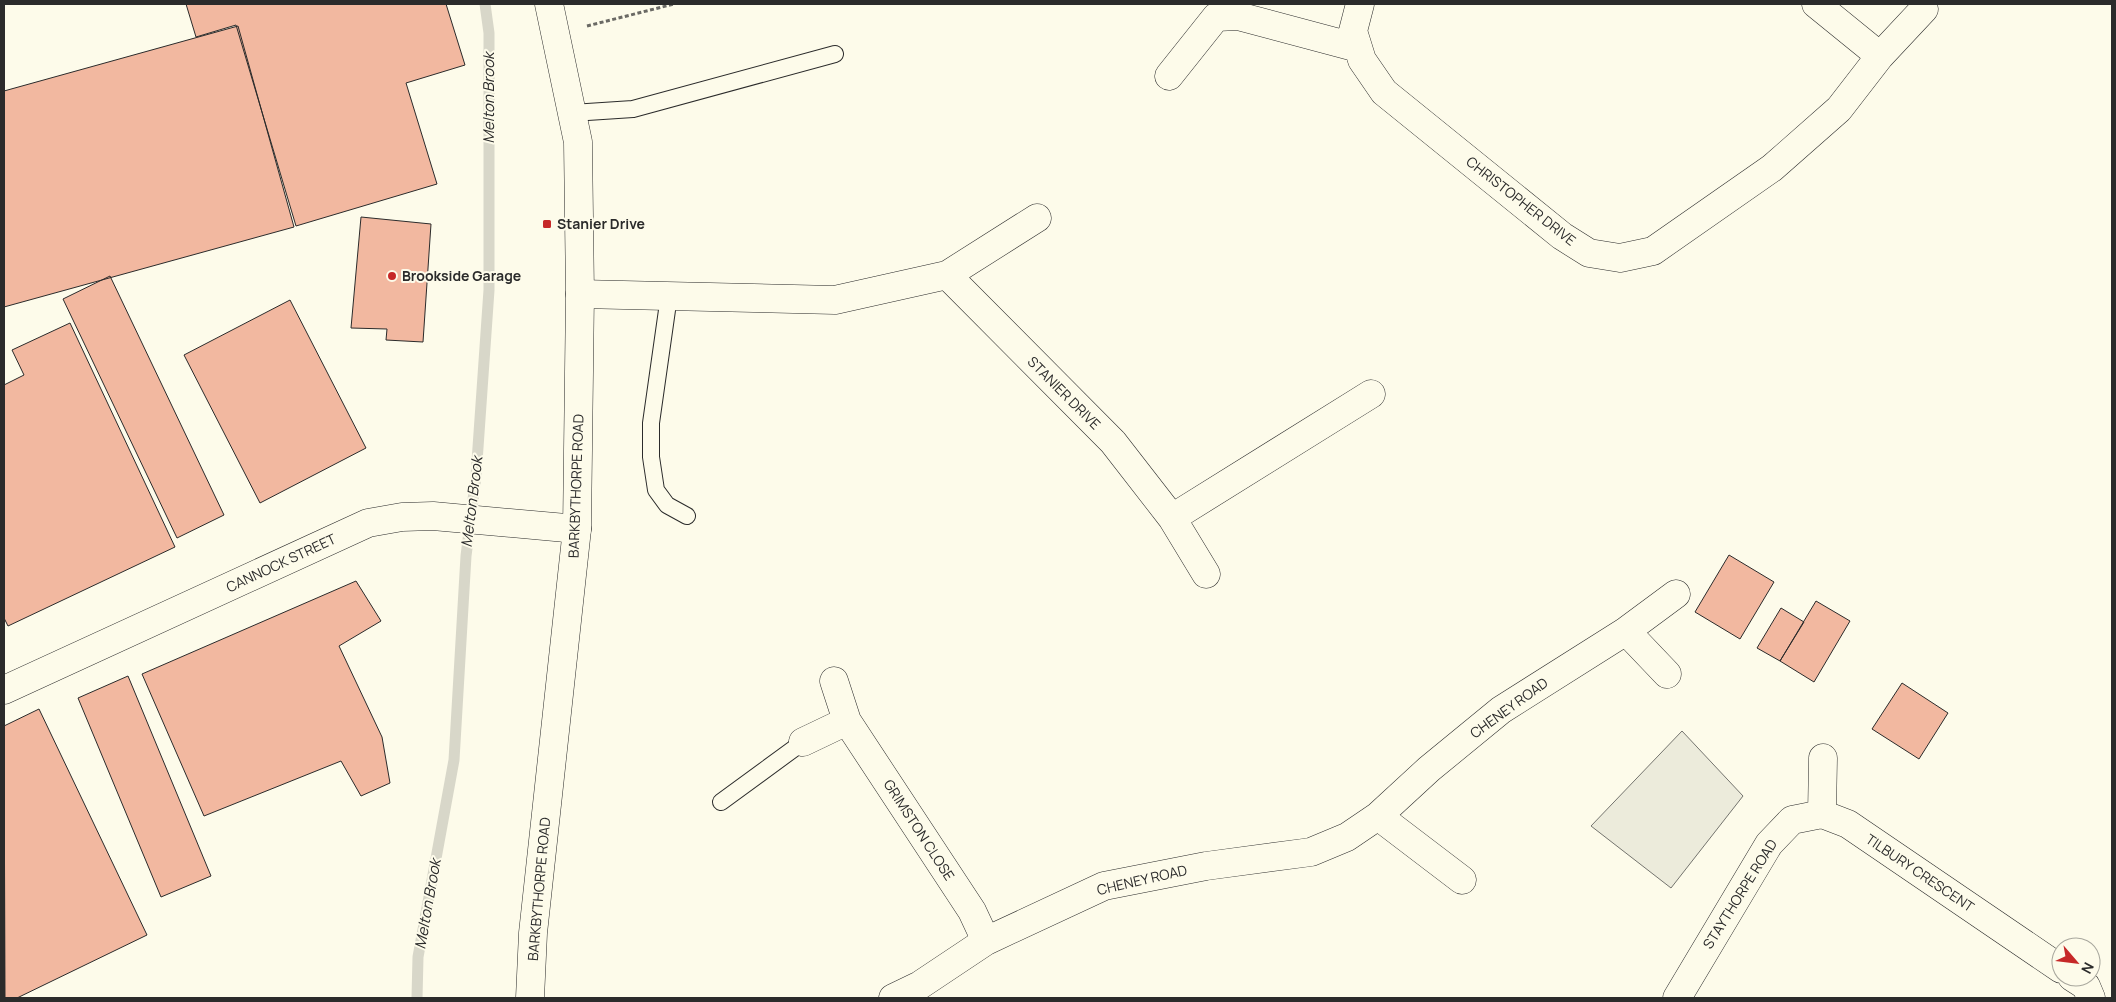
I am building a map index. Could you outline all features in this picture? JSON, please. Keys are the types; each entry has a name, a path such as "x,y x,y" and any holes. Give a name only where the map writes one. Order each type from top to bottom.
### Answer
{"street":[{"name":"BARKBYTHORPE ROAD","path":"530,998 533,933 577,529 580,294 578,142 549,4"},
{"name":"CHRISTOPHER DRIVE","path":"1360,4 1353,31 1362,60 1384,92 1562,236 1589,253 1620,258 1653,251 1772,168 1839,109 1880,56 1924,9"},
{"path":"1816,4 1880,56"},
{"path":"1170,76 1216,17 1238,16 1358,48"},
{"path":"580,294 835,300 947,275 1037,218"},
{"name":"STANIER DRIVE","path":"947,275 1113,442 1172,518 1206,574"},
{"path":"1172,518 1372,394"},
{"name":"CANNOCK STREET","path":"4,690 368,523 402,517 433,516 577,529"},
{"name":"CHENEY ROAD","path":"893,998 920,985 986,941 1104,886 1206,866 1311,852 1347,837 1378,816 1428,769 1502,710 1626,631 1676,594"},
{"path":"1626,631 1667,674"},
{"name":"GRIMSTON CLOSE","path":"834,681 847,721 972,911 986,941"},
{"path":"802,742 847,721"},
{"path":"1822,814 1823,758"},
{"name":"TILBURY CRESCENT","path":"1822,814 1848,824 2051,962"},
{"name":"STAYTHORPE ROAD","path":"1677,998 1769,844 1792,820 1822,814"},
{"path":"1378,816 1462,880"}],"lane":[{"path":"572,113 633,109 835,54"},
{"path":"669,296 651,423 651,457 656,490 666,505 687,516"},
{"path":"722,802 802,742"}],"path":[{"path":"555,35 674,4"}],"shaded area":[{"path":"1682,731 1743,796 1671,888 1591,826"}],"building":[{"path":"186,4 446,4 465,65 406,83 437,184 296,226 236,25 196,37"},
{"path":"238,26 294,227 4,307 4,91"},
{"name":"Brookside Garage","path":"361,217 431,224 423,342 386,340 387,329 351,328"},
{"path":"110,276 224,515 177,538 63,299"},
{"path":"290,300 366,448 260,503 184,355"},
{"path":"70,323 175,547 8,626 4,618 4,385 24,375 12,350"},
{"path":"1729,555 1774,582 1740,639 1695,612"},
{"path":"356,581 381,621 339,646 382,737 390,783 361,796 341,761 204,816 142,674"},
{"path":"1816,601 1850,621 1814,682 1780,661"},
{"path":"1781,608 1804,622 1780,661 1757,648"},
{"path":"128,676 211,876 161,897 78,698"},
{"path":"1902,683 1948,713 1919,759 1872,729"},
{"path":"39,709 147,935 17,998 5,998 4,726"}],"waterway":[{"name":"Melton Brook","path":"417,998 418,957 454,760 466,556 476,476 489,290 489,33 485,4"}],"place":[{"name":"Stanier Drive","path":"547,224"},
{"name":"Brookside Garage","path":"392,276"}]}
